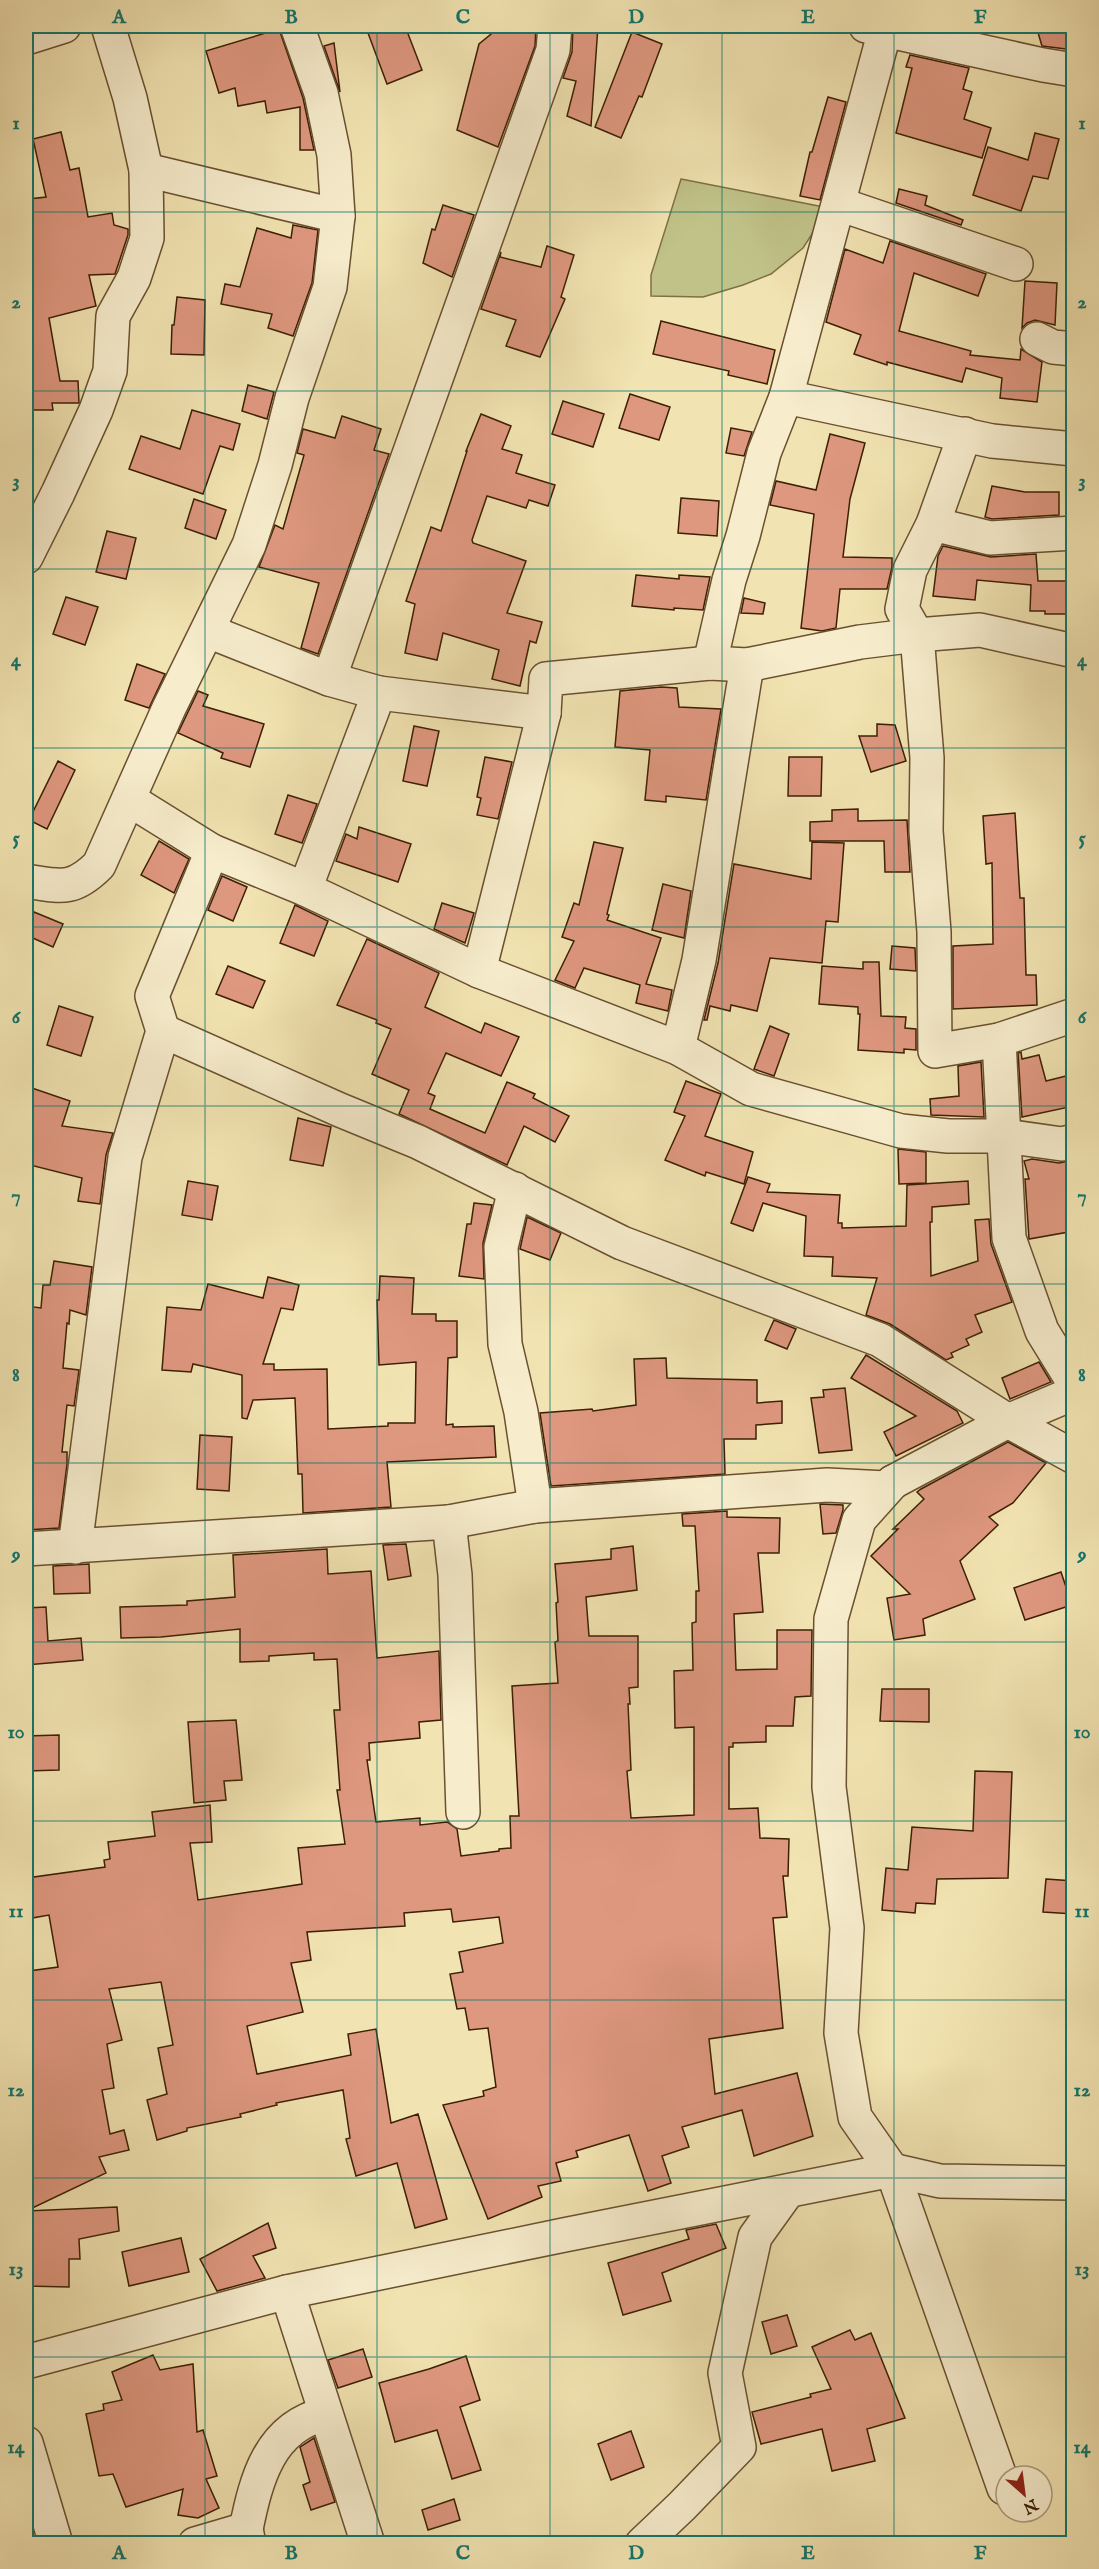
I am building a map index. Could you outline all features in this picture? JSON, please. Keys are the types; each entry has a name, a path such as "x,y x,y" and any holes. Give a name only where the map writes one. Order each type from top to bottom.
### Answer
{"street":[{"path":"26,38 64,26"},
{"path":"26,557 96,410 110,371 113,316 134,278 147,238 146,170 130,98 108,26"},
{"path":"26,881 59,886 84,880 99,865 130,800 169,708 249,545 275,465 292,398 330,287 338,216 334,155 321,93 297,26"},
{"path":"329,679 552,50 555,26"},
{"path":"710,663 729,580 743,536 764,453 786,397 839,204 876,28 1074,70"},
{"path":"146,170 338,216"},
{"path":"839,204 1016,264"},
{"path":"1037,339 1053,347 1074,349"},
{"path":"786,397 992,441 1074,449"},
{"path":"965,434 933,524 910,570 902,609 917,635 927,758 926,831 933,932 935,1051 999,1040 1074,1015"},
{"path":"933,524 990,538 1074,533"},
{"path":"479,971 544,713 546,679 710,663 747,665 860,642 980,630 1074,651"},
{"path":"208,631 329,679 379,693 544,713"},
{"path":"678,1048 699,960 747,665"},
{"path":"305,889 379,693"},
{"path":"130,800 212,851 305,889 479,971 678,1048 751,1089 901,1131 948,1136 1005,1136 1062,1144 1074,1141"},
{"path":"75,1547 125,1156 163,1031 152,996 212,851"},
{"path":"163,1031 418,1142 622,1243 880,1340 1008,1421 1074,1457"},
{"path":"999,1040 1009,1238 1042,1331 1074,1383"},
{"path":"515,1189 501,1247 505,1344 521,1412 535,1506"},
{"path":"26,1549 449,1522 535,1506 827,1485 886,1488 893,1482 1008,1421 1074,1393"},
{"path":"893,1482 859,1520 831,1619 829,1787 847,1928 840,2033 855,2117 892,2170 996,2464"},
{"path":"449,1522 455,1575 463,1812"},
{"path":"26,2362 287,2292 892,2170 939,2181 1074,2183"},
{"path":"642,2544 739,2447 725,2373 755,2237 788,2191"},
{"path":"287,2292 368,2544"},
{"path":"195,2544 248,2536 254,2492 265,2462 282,2438 310,2417 325,2414"},
{"path":"26,2443 56,2544"}],"green space":[{"path":"681,179 829,208 803,248 771,274 703,297 651,296 651,275"}],"building":[{"path":"388,26 405,26 422,70 387,84 368,33"},
{"path":"501,26 536,26 535,46 498,147 457,130 479,44"},
{"path":"573,26 598,26 591,126 567,116 576,81 563,78 572,52"},
{"path":"1036,26 1074,26 1074,50 1042,46"},
{"path":"279,29 303,98 314,150 300,150 300,107 267,113 265,101 238,106 235,88 219,93 206,51"},
{"path":"632,32 662,44 642,97 639,96 621,138 595,127"},
{"path":"334,43 340,92 324,46"},
{"path":"910,55 969,68 963,89 972,92 964,119 991,128 982,158 896,133 912,68 906,67"},
{"path":"828,97 846,102 820,200 800,196 810,152 812,152"},
{"path":"61,132 70,170 79,168 88,217 112,213 114,225 128,229 128,235 115,274 89,275 96,306 49,318 60,381 78,381 79,403 52,403 53,410 30,410 29,354 26,355 27,206 31,205 29,199 46,197 33,139"},
{"path":"1035,133 1059,139 1048,179 1033,176 1021,211 973,195 988,147 1028,160"},
{"path":"899,189 927,196 925,205 963,220 961,225 896,203"},
{"path":"443,205 474,215 452,277 423,263 432,229 435,230"},
{"path":"293,225 318,230 312,283 293,336 268,328 272,314 221,304 225,284 240,287 257,228 291,238"},
{"path":"890,241 986,274 978,296 914,273 899,331 971,351 970,355 1020,360 1021,349 1042,362 1037,402 1000,398 1002,378 966,368 962,382 887,362 887,365 854,354 861,335 826,322 845,249 883,263"},
{"path":"547,246 574,255 561,297 565,299 540,357 506,346 516,320 481,309 501,252 500,257 541,267"},
{"path":"1025,281 1057,283 1055,325 1035,320 1022,328"},
{"path":"177,297 205,300 204,355 171,354 172,325 174,325"},
{"path":"661,321 775,350 767,384 728,375 729,371 653,354"},
{"path":"248,385 274,392 267,419 242,411"},
{"path":"630,394 670,407 659,440 619,428"},
{"path":"563,401 604,414 593,447 552,434"},
{"path":"192,410 240,424 233,450 220,446 203,494 129,469 141,436 180,449"},
{"path":"481,414 511,426 502,449 522,455 516,473 555,485 548,506 529,500 526,508 487,496 472,540 473,543 526,561 507,613 542,622 536,643 530,641 520,686 492,679 499,650 443,633 437,660 405,653 415,604 406,601 431,527 441,531 466,451"},
{"path":"342,416 381,429 374,450 389,454 318,654 301,648 319,583 259,567 275,525 283,529 304,455 297,453 303,429 335,438"},
{"path":"731,428 752,432 744,456 726,453"},
{"path":"830,434 865,443 850,499 843,557 892,558 892,567 887,589 840,589 836,628 822,631 801,628 814,514 770,505 776,481 816,490"},
{"path":"992,486 1025,492 1059,492 1059,515 992,519 985,517"},
{"path":"681,498 719,501 717,536 678,533"},
{"path":"194,499 226,510 216,539 185,528"},
{"path":"107,531 136,538 126,579 96,572"},
{"path":"943,546 991,557 1036,554 1038,581 1074,581 1074,614 1045,614 1045,611 1030,611 1031,585 977,580 975,600 933,596 938,556"},
{"path":"636,575 679,579 679,575 710,577 703,610 632,606"},
{"path":"66,597 98,607 85,645 53,634"},
{"path":"744,598 765,603 763,614 741,613"},
{"path":"137,664 165,674 149,708 125,700"},
{"path":"661,687 677,688 679,707 721,709 706,800 666,796 666,802 645,800 650,750 615,747 620,691"},
{"path":"198,691 208,695 203,706 264,724 250,767 221,758 223,753 178,733"},
{"path":"877,724 895,725 906,761 871,772 859,736 877,736"},
{"path":"414,726 439,731 427,786 403,781"},
{"path":"485,757 512,762 498,819 477,815 481,798 477,797"},
{"path":"789,757 822,757 821,796 788,796"},
{"path":"58,761 75,770 47,829 29,820"},
{"path":"288,795 317,804 302,843 275,834"},
{"path":"858,809 858,821 907,820 910,872 885,872 884,841 810,841 810,822 832,821 832,810"},
{"path":"1015,813 1020,898 1024,898 1026,975 1036,975 1037,1005 953,1009 953,946 993,944 992,863 986,864 983,816"},
{"path":"359,827 411,844 398,882 336,861 346,834 357,839"},
{"path":"159,841 189,859 174,893 141,875"},
{"path":"594,842 623,848 607,920 661,938 646,984 672,990 668,1011 636,1003 640,985 584,968 575,988 555,980 574,941 562,937 574,903 579,905"},
{"path":"812,842 844,843 838,922 826,921 822,963 770,958 757,1011 731,1005 730,1011 710,1006 707,1020 704,1020 718,963 734,864 811,879"},
{"path":"222,876 247,887 233,921 208,910"},
{"path":"663,884 691,891 684,938 652,930"},
{"path":"442,903 474,913 465,943 434,929"},
{"path":"295,905 328,921 314,956 280,943"},
{"path":"34,912 63,924 53,947 26,935"},
{"path":"367,939 439,973 425,1007 481,1033 485,1023 519,1037 501,1076 446,1053 428,1093 435,1096 430,1109 485,1133 507,1082 535,1094 533,1098 569,1116 555,1142 524,1126 507,1165 399,1114 409,1090 372,1074 391,1029 376,1023 377,1020 337,1005"},
{"path":"892,946 915,948 916,971 890,969"},
{"path":"863,962 879,962 881,1016 906,1017 905,1028 916,1029 916,1050 904,1049 904,1053 858,1050 860,1014 858,1014 858,1007 819,1004 822,966 863,969"},
{"path":"228,966 265,981 253,1008 216,994"},
{"path":"59,1006 93,1017 81,1056 47,1045"},
{"path":"770,1026 789,1034 774,1076 754,1069"},
{"path":"1021,1052 1022,1059 1039,1055 1046,1081 1074,1074 1074,1106 1022,1117 1018,1053"},
{"path":"981,1062 984,1117 931,1115 930,1099 959,1096 958,1066"},
{"path":"686,1081 721,1094 705,1136 753,1152 744,1184 706,1172 705,1176 665,1160 685,1116 674,1112"},
{"path":"26,1086 70,1101 62,1126 113,1133 106,1155 100,1204 78,1201 82,1178 26,1164"},
{"path":"298,1118 331,1127 323,1166 290,1160"},
{"path":"898,1149 926,1152 926,1183 899,1184"},
{"path":"1032,1159 1059,1163 1074,1160 1074,1231 1029,1239 1025,1179 1029,1179 1024,1161"},
{"path":"748,1177 770,1184 767,1192 840,1195 838,1223 842,1223 842,1228 906,1226 907,1185 968,1181 969,1204 932,1207 931,1276 978,1261 975,1220 989,1219 991,1244 1012,1302 975,1315 982,1332 966,1339 969,1345 951,1353 953,1357 946,1360 890,1324 866,1315 877,1278 832,1276 833,1257 804,1256 806,1216 763,1203 753,1231 731,1223"},
{"path":"188,1181 218,1186 212,1220 182,1215"},
{"path":"474,1203 492,1205 483,1243 484,1279 459,1276 467,1224 471,1224"},
{"path":"527,1217 561,1233 550,1260 520,1249"},
{"path":"54,1261 92,1267 86,1315 70,1310 69,1324 67,1323 63,1368 79,1370 74,1406 67,1405 62,1452 67,1452 67,1464 59,1528 26,1530 26,1306 41,1308 43,1285 50,1285"},
{"path":"380,1276 414,1278 412,1314 436,1314 436,1321 457,1321 457,1357 448,1358 446,1425 453,1424 453,1427 494,1426 496,1457 387,1462 391,1507 303,1513 302,1474 298,1474 295,1398 253,1400 247,1419 242,1418 242,1375 193,1364 191,1372 162,1370 167,1307 201,1310 208,1284 263,1298 268,1277 299,1285 293,1310 281,1308 263,1364 274,1364 274,1370 327,1369 328,1429 388,1426 388,1423 415,1423 416,1362 379,1365 377,1300 379,1300"},
{"path":"774,1320 796,1329 787,1349 765,1340"},
{"path":"866,1355 957,1411 963,1423 896,1456 884,1432 916,1416 851,1378"},
{"path":"666,1358 667,1378 757,1380 757,1403 782,1401 782,1423 756,1425 756,1439 724,1439 725,1474 551,1486 540,1413 592,1409 593,1411 636,1405 634,1359"},
{"path":"1039,1362 1051,1382 1010,1399 1002,1378"},
{"path":"845,1388 852,1450 819,1453 811,1398 824,1397 823,1390"},
{"path":"200,1435 232,1437 229,1491 197,1489"},
{"path":"1008,1442 1046,1463 1013,1503 989,1517 998,1525 960,1561 975,1599 923,1619 925,1635 894,1640 887,1598 910,1594 871,1556 898,1529 893,1529 924,1499 917,1492"},
{"path":"820,1504 843,1505 836,1533 823,1534"},
{"path":"727,1511 727,1517 780,1518 779,1553 758,1553 763,1612 734,1614 736,1670 777,1669 777,1630 812,1630 811,1696 795,1697 793,1726 766,1726 766,1742 733,1743 733,1747 729,1747 729,1809 758,1808 760,1838 789,1839 788,1876 783,1876 787,1917 773,1918 783,2028 709,2039 715,2094 797,2073 813,2136 754,2156 742,2110 682,2127 689,2147 662,2156 671,2183 648,2191 629,2135 576,2151 578,2157 556,2163 561,2181 538,2186 542,2197 488,2219 443,2105 484,2096 483,2091 496,2087 488,2028 469,2030 465,2008 457,2009 450,1974 463,1972 459,1952 503,1943 499,1917 453,1922 451,1909 404,1913 405,1926 307,1932 311,1960 291,1963 303,2012 247,2026 257,2074 351,2055 348,2034 376,2029 391,2123 418,2114 447,2219 415,2228 397,2163 356,2176 346,2139 350,2138 343,2090 276,2103 277,2105 240,2114 241,2117 187,2128 187,2131 157,2140 147,2100 167,2094 158,2048 173,2045 161,1982 109,1989 122,2040 107,2044 114,2088 102,2090 110,2134 124,2130 129,2150 99,2157 106,2173 26,2211 26,1986 31,1985 29,1971 58,1967 49,1915 32,1918 27,1878 105,1867 104,1860 110,1859 108,1842 155,1836 152,1812 210,1805 212,1842 190,1843 198,1900 302,1884 298,1848 345,1844 337,1790 340,1790 334,1710 340,1710 337,1659 314,1660 314,1653 269,1656 269,1661 240,1662 240,1629 161,1637 121,1638 120,1607 187,1605 187,1601 235,1597 233,1555 327,1549 328,1574 371,1571 377,1658 439,1651 441,1720 419,1722 420,1738 369,1743 370,1760 367,1760 376,1822 420,1818 420,1825 447,1822 457,1829 461,1856 499,1851 499,1849 511,1848 510,1816 519,1816 512,1686 558,1683 555,1642 558,1641 556,1603 558,1602 555,1564 611,1559 611,1549 633,1546 637,1590 586,1597 589,1636 638,1636 638,1687 629,1688 630,1704 628,1704 631,1770 627,1771 631,1818 694,1815 694,1727 675,1728 674,1671 693,1670 692,1623 696,1622 696,1591 699,1591 695,1526 683,1526 682,1514"},
{"path":"406,1544 411,1576 388,1580 383,1545"},
{"path":"89,1564 90,1593 54,1594 53,1566"},
{"path":"1061,1572 1072,1605 1025,1620 1014,1588"},
{"path":"46,1607 48,1641 81,1638 83,1660 26,1665 26,1608"},
{"path":"882,1689 929,1689 929,1722 880,1721"},
{"path":"236,1720 242,1780 224,1781 226,1800 194,1803 188,1722"},
{"path":"59,1735 59,1770 26,1771 26,1736"},
{"path":"975,1771 1012,1772 1008,1878 937,1879 935,1904 916,1903 915,1913 882,1910 886,1868 908,1870 912,1827 973,1831"},
{"path":"1046,1879 1074,1881 1074,1914 1043,1912"},
{"path":"117,2207 119,2231 79,2239 80,2259 69,2259 69,2287 26,2286 26,2211"},
{"path":"268,2223 276,2248 253,2256 265,2278 217,2291 200,2259"},
{"path":"716,2224 726,2248 662,2273 671,2301 623,2315 608,2263 689,2239 686,2230"},
{"path":"181,2238 189,2272 129,2286 122,2252"},
{"path":"787,2315 797,2346 771,2354 762,2322"},
{"path":"850,2330 855,2340 871,2333 905,2418 867,2429 875,2461 832,2471 822,2429 761,2444 752,2412 811,2397 810,2394 831,2389 812,2347"},
{"path":"363,2349 372,2377 338,2388 328,2360"},
{"path":"153,2355 160,2370 193,2364 197,2432 203,2430 217,2476 206,2479 219,2508 198,2518 178,2515 183,2489 126,2507 113,2474 99,2476 86,2414 104,2410 103,2404 122,2400 112,2372"},
{"path":"466,2356 480,2400 460,2407 481,2470 452,2479 437,2430 395,2442 379,2383"},
{"path":"631,2431 644,2467 611,2480 598,2444"},
{"path":"314,2438 335,2502 311,2510 303,2485 310,2482 300,2447"},
{"path":"454,2499 460,2520 428,2530 422,2510"}]}
